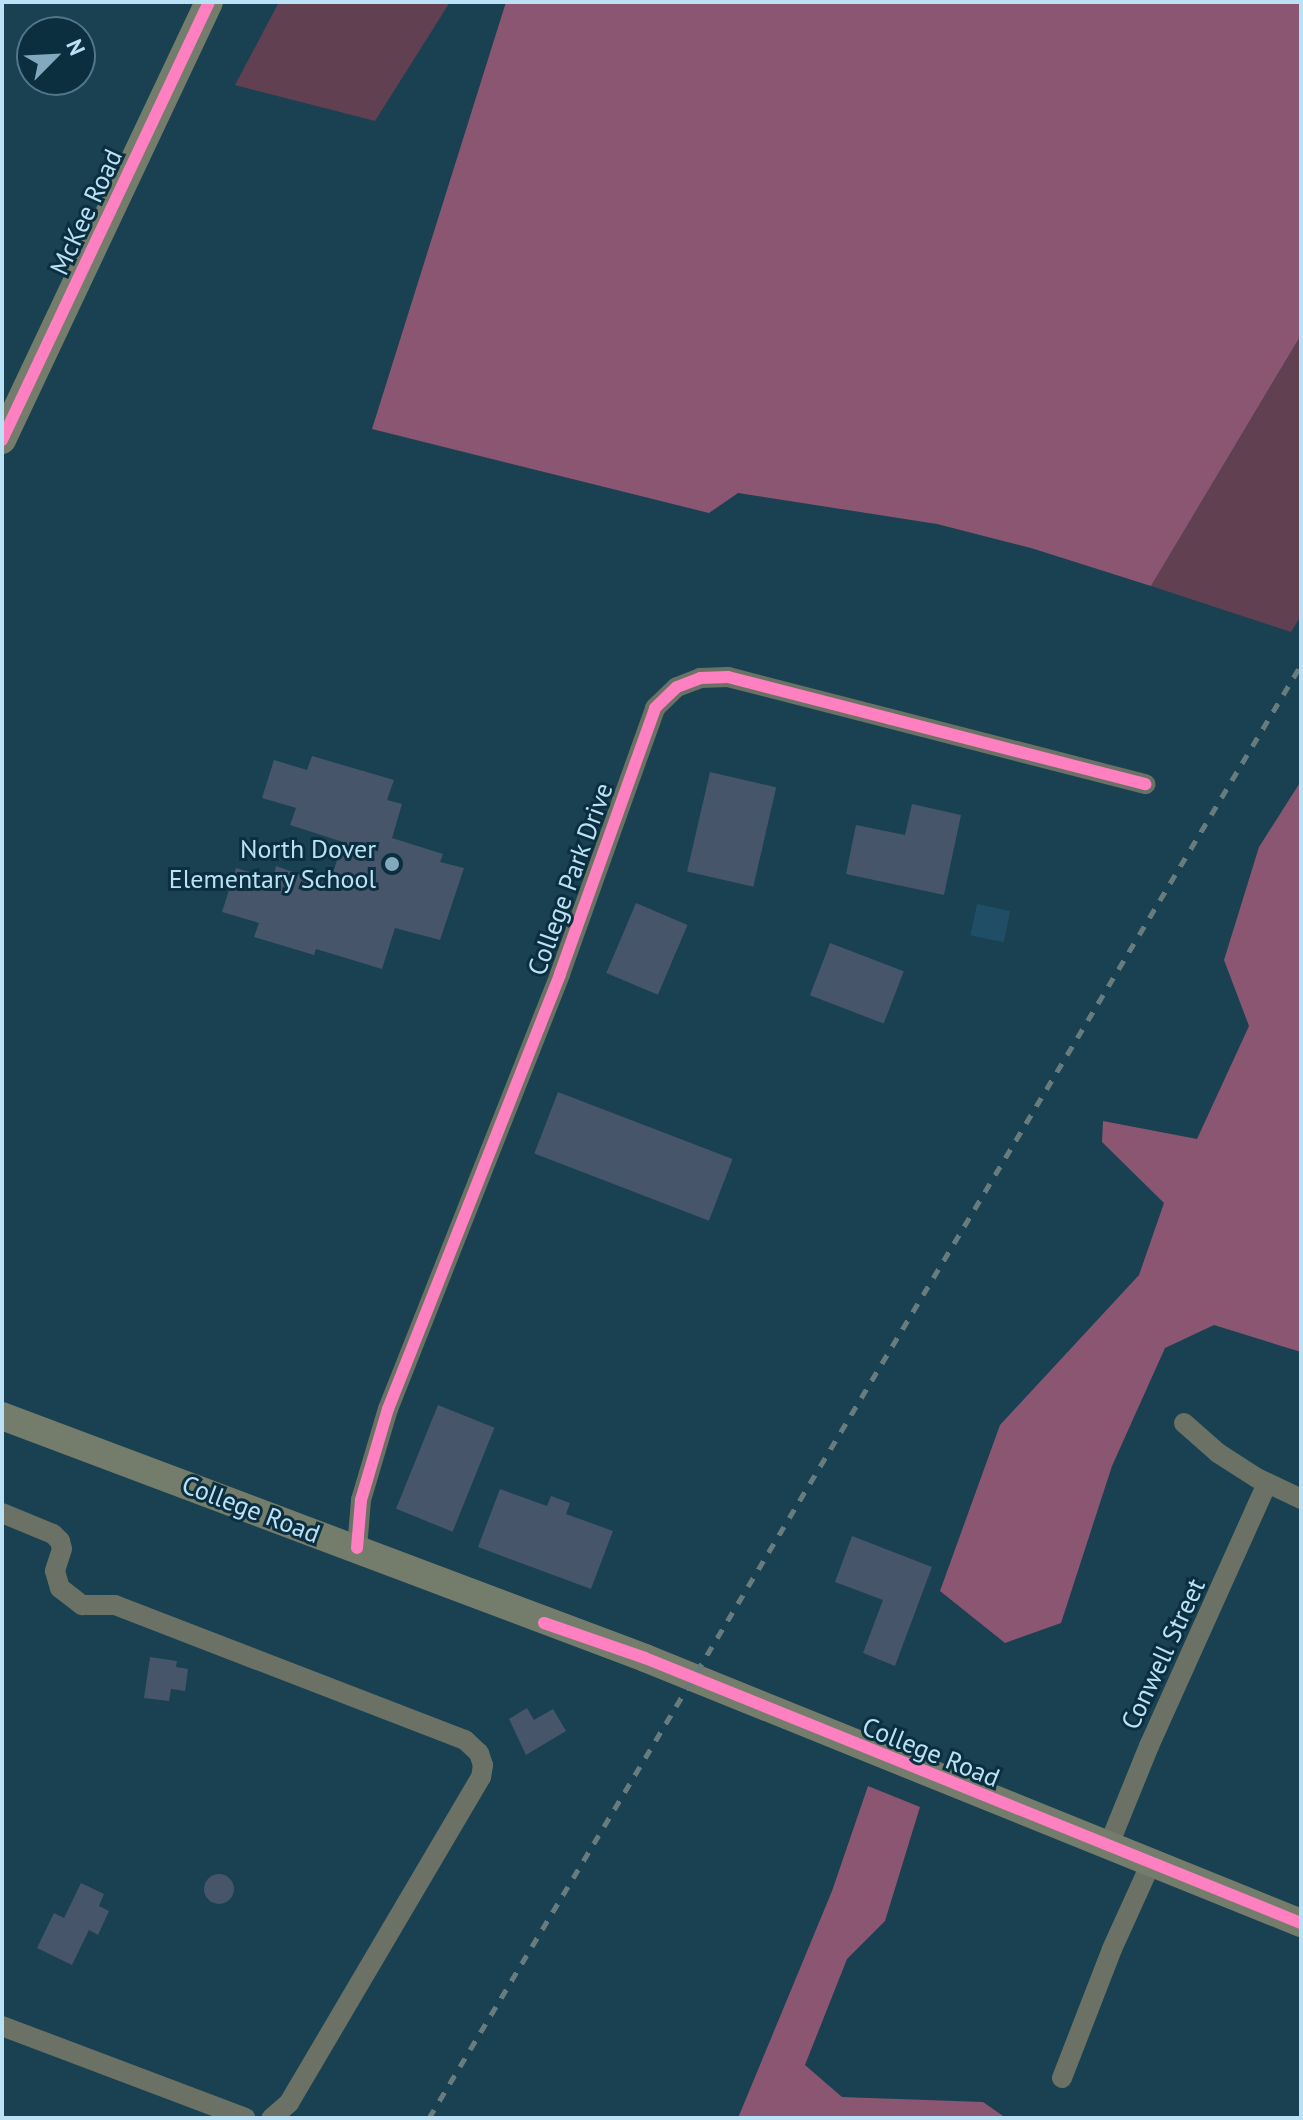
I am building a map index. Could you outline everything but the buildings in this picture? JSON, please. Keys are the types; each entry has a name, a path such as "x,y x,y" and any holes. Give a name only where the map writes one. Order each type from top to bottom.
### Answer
{"street":[{"name":"McKee Road","path":"2,440 209,2"},
{"name":"College Park Drive","path":"357,1548 361,1500 388,1409 560,974 655,708 677,687 700,678 728,677 1145,784"},
{"name":"College Road","path":"2,1416 656,1663 1301,1923"},
{"path":"1184,1423 1218,1453 1267,1483 1301,1499"},
{"name":"Conwell Street","path":"1108,1847 1149,1746 1267,1483"},
{"path":"2,1513 53,1534 60,1541 62,1549 55,1571 60,1588 82,1605 115,1605 465,1740 479,1753 483,1765 474,1790 289,2103 272,2118"},
{"path":"1062,2078 1112,1949 1151,1863"},
{"path":"2,2026 245,2118"}],"shaded area":[{"path":"279,2 450,2 375,121 235,85"},
{"path":"506,2 1301,2 1301,335 1151,586 1031,548 937,524 738,493 709,513 372,429"},
{"path":"1301,335 1301,616 1291,632 1151,586"},
{"path":"1301,781 1301,1352 1214,1325 1165,1348 1112,1466 1061,1623 1005,1643 940,1591 1000,1425 1139,1275 1164,1203 1102,1142 1103,1121 1197,1139 1249,1026 1224,960 1259,847"},
{"path":"977,904 1010,911 1004,942 970,935"},
{"path":"868,1786 920,1807 885,1921 847,1959 805,2065 842,2097 983,2102 1006,2118 738,2118 832,1891"}],"railway":[{"path":"429,2118 1301,665"}],"cycle path":[{"path":"2,440 209,2"},
{"path":"357,1548 361,1500 388,1409 560,974 655,708 677,687 700,678 728,677 1145,784"},
{"path":"544,1623 645,1658 1301,1923"}],"place":[{"name":"North Dover Elementary School","path":"392,864"}]}
